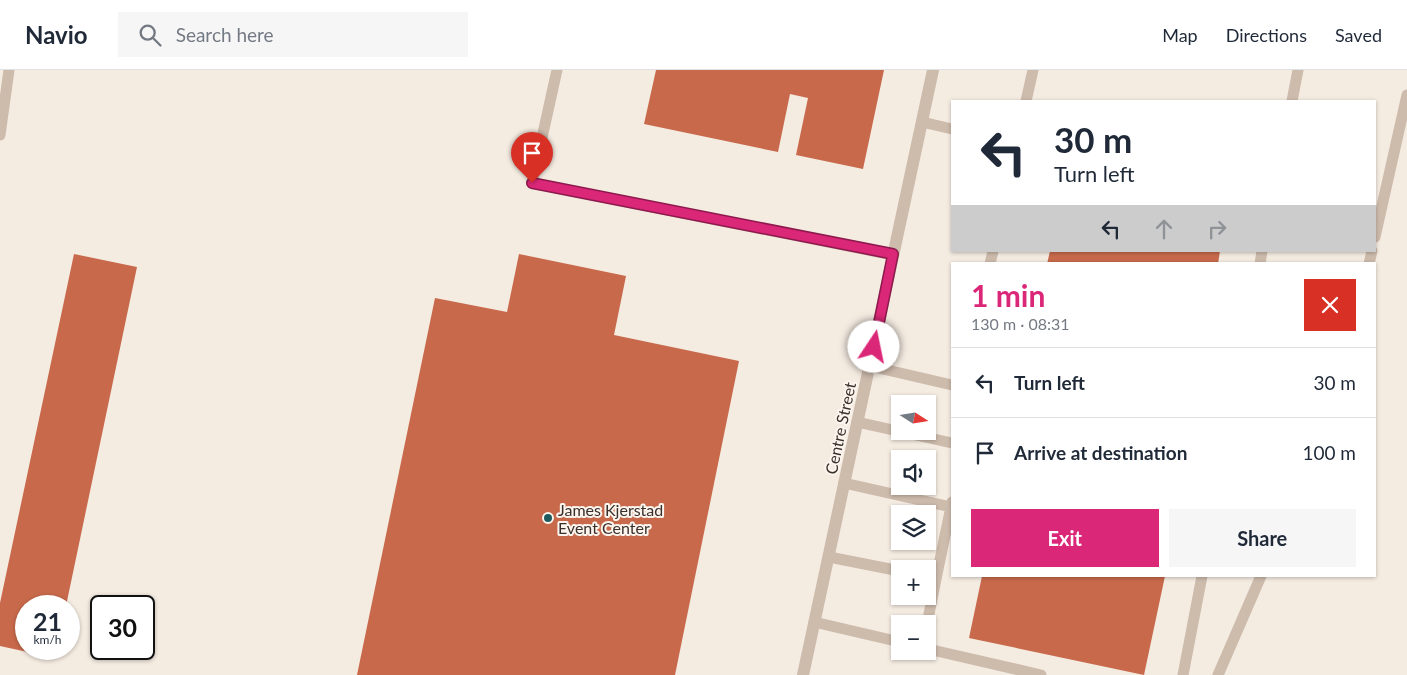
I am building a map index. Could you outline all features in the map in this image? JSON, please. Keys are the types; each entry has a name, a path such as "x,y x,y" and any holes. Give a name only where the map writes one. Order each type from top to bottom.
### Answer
{"street":[{"name":"Centre Street","path":"803,675 933,70"}],"lane":[{"path":"0,135 9,70"},
{"path":"557,70 532,183 893,254"},
{"path":"1026,100 1033,70"},
{"path":"1292,100 1298,70"},
{"path":"1376,233 1407,95"},
{"path":"922,122 951,129"},
{"path":"870,366 951,384"},
{"path":"857,422 951,443"},
{"path":"844,483 951,504"},
{"path":"936,563 951,508"},
{"path":"829,556 891,569"},
{"path":"1185,675 1202,577"},
{"path":"1218,675 1261,577"},
{"path":"814,622 891,640"},
{"path":"936,651 1041,675"}],"building":[{"path":"656,70 884,70 863,169 796,155 808,98 790,94 778,152 644,124"},
{"path":"1050,252 1220,252 1218,262 1047,262"},
{"path":"74,254 137,267 68,595 15,595 15,649 0,646 0,603"},
{"name":"James Kjerstad Event Center","path":"519,254 626,276 614,335 739,361 675,675 357,675 435,298 507,312"},
{"path":"982,577 1165,577 1144,675 969,638"}],"place":[{"name":"James Kjerstad Event Center","path":"548,518"}],"route":[{"path":"532,183 893,254 874,347"}]}
